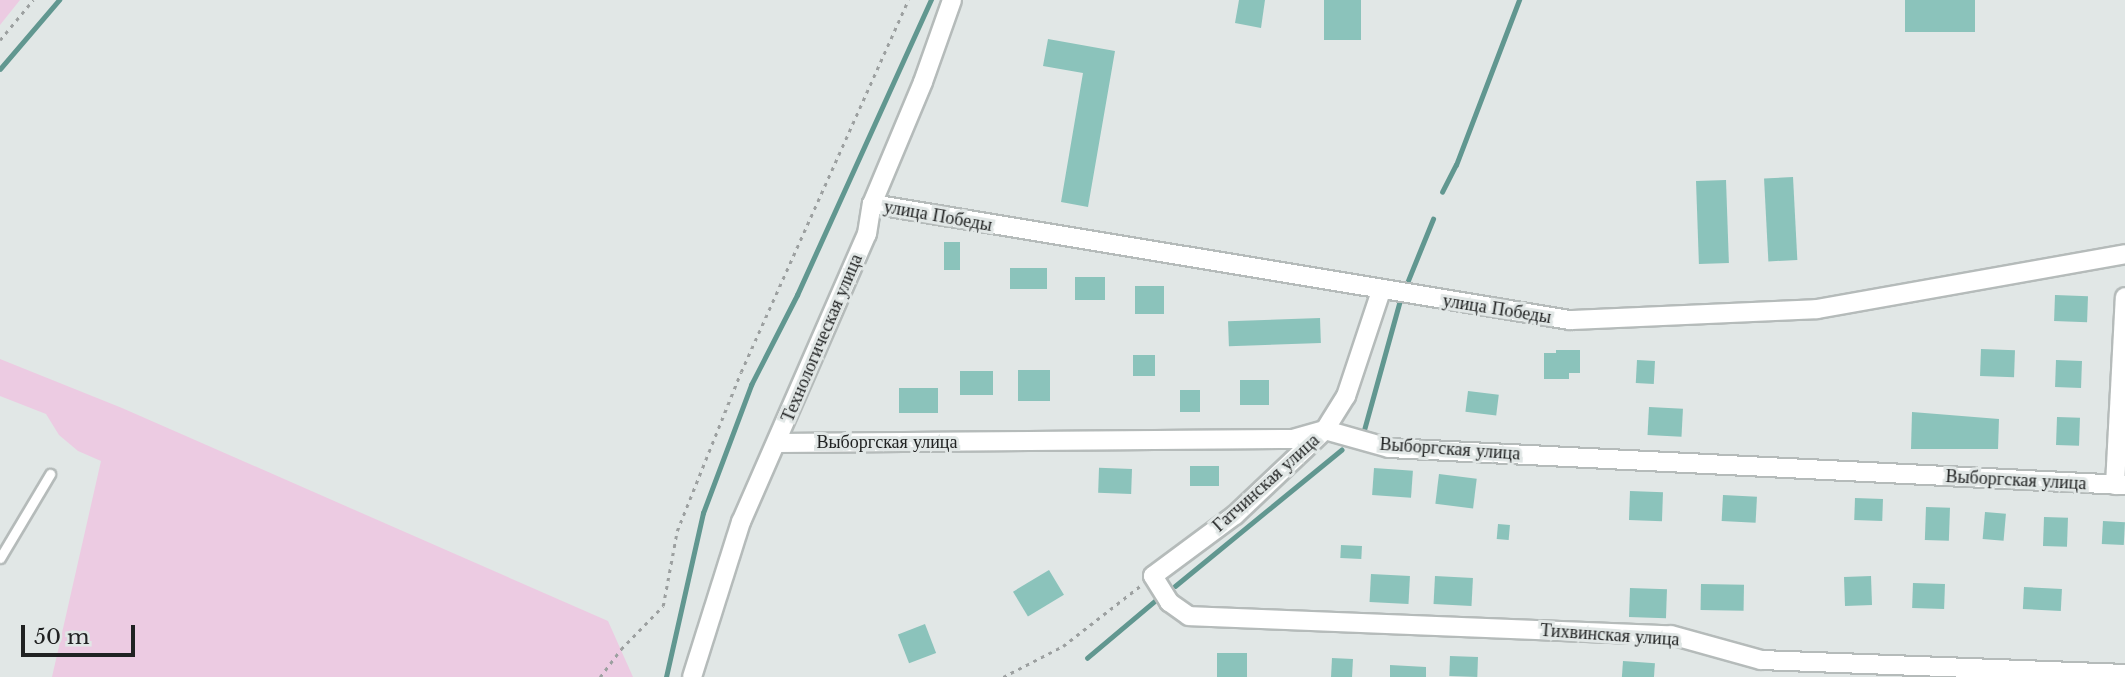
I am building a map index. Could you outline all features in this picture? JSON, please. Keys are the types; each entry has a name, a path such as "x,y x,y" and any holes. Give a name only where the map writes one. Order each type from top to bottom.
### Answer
{"street":[{"name":"Технологическая улица","path":"692,677 741,522 778,443 867,234 872,204 923,82 952,0"},
{"name":"улица Победы","path":"872,204 1381,291 1570,320 1803,310 2125,254"},
{"name":"Гатчинская улица","path":"1153,576 1235,515 1325,430 1346,396 1381,291"},
{"path":"2120,485 2125,297"},
{"name":"Выборгская улица","path":"778,443 1293,439 1325,430 1389,448 2120,485"},
{"name":"Тихвинская улица","path":"1153,576 1169,602 1189,616 1671,635 1761,660 2125,674"}],"lane":[{"path":"0,558 50,474"}],"path":[{"path":"0,40 33,0"},
{"path":"600,677 621,649 663,606 677,531 736,384 908,0"},
{"path":"1003,677 1063,646 1153,576"}],"shaded area":[{"path":"0,0 20,0 0,25"},
{"path":"0,359 122,408 608,621 633,677 52,677 101,461 78,451 59,435 46,414 0,396"}],"building":[{"path":"1239,0 1265,0 1261,28 1235,23"},
{"path":"1324,0 1361,0 1361,40 1324,40"},
{"path":"1905,0 1975,0 1975,32 1905,32"},
{"path":"1048,39 1115,51 1088,207 1061,202 1083,73 1043,66"},
{"path":"1793,177 1797,260 1768,261 1764,179"},
{"path":"1726,180 1729,263 1699,264 1696,181"},
{"path":"944,242 960,242 960,270 944,270"},
{"path":"1010,268 1047,268 1047,289 1010,289"},
{"path":"1075,277 1105,277 1105,300 1075,300"},
{"path":"1135,286 1164,286 1164,314 1135,314"},
{"path":"2055,295 2088,296 2087,322 2054,321"},
{"path":"1320,318 1321,343 1229,346 1228,321"},
{"path":"1981,349 2015,350 2014,377 1980,376"},
{"path":"1556,350 1580,350 1580,373 1569,373 1569,379 1544,379 1544,353 1556,353"},
{"path":"1133,355 1155,355 1155,376 1133,376"},
{"path":"1637,360 1655,361 1654,384 1636,383"},
{"path":"2056,360 2082,361 2081,388 2055,387"},
{"path":"1018,370 1050,370 1050,401 1018,401"},
{"path":"960,371 993,371 993,395 960,395"},
{"path":"1240,380 1269,380 1269,405 1240,405"},
{"path":"899,388 938,388 938,413 899,413"},
{"path":"1180,390 1200,390 1200,412 1180,412"},
{"path":"1468,391 1499,395 1496,416 1465,412"},
{"path":"1649,407 1683,409 1681,437 1648,435"},
{"path":"1912,412 1999,419 1998,449 1911,449"},
{"path":"2057,417 2080,418 2079,446 2056,445"},
{"path":"1190,466 1219,466 1219,486 1190,486"},
{"path":"1099,468 1132,469 1131,494 1098,493"},
{"path":"1374,468 1413,471 1411,498 1372,495"},
{"path":"1439,474 1477,479 1473,508 1435,504"},
{"path":"1630,491 1663,492 1662,521 1629,520"},
{"path":"1723,495 1757,497 1756,523 1722,521"},
{"path":"1855,498 1883,499 1882,521 1854,520"},
{"path":"1926,507 1950,508 1949,541 1925,540"},
{"path":"1985,512 2006,514 2004,541 1983,539"},
{"path":"2044,517 2068,518 2067,547 2043,546"},
{"path":"2103,521 2125,522 2124,545 2102,544"},
{"path":"1498,524 1510,525 1509,540 1497,539"},
{"path":"1341,545 1362,546 1361,559 1340,558"},
{"path":"1049,570 1064,595 1028,616 1013,592"},
{"path":"1371,574 1410,576 1408,604 1370,602"},
{"path":"1435,576 1473,578 1471,606 1434,604"},
{"path":"1871,576 1872,605 1845,606 1844,577"},
{"path":"1913,583 1945,584 1944,609 1912,608"},
{"path":"1701,584 1744,585 1744,611 1701,610"},
{"path":"2024,587 2062,589 2061,611 2023,609"},
{"path":"1630,588 1667,589 1666,618 1629,617"},
{"path":"925,624 936,653 909,663 898,634"},
{"path":"1217,653 1247,653 1247,677 1217,677"},
{"path":"1450,656 1478,657 1477,677 1449,676"},
{"path":"1332,658 1353,659 1352,677 1331,677"},
{"path":"1623,661 1655,663 1654,677 1622,677"},
{"path":"1390,665 1426,667 1426,677 1390,677"}],"waterway":[{"path":"0,69 59,0"},
{"path":"666,677 703,513 751,385 797,295 931,0"},
{"path":"1442,192 1456,165 1519,0"},
{"path":"1407,283 1433,219"},
{"path":"1364,430 1400,300"},
{"path":"1175,586 1341,450"},
{"path":"1087,658 1157,599"}]}
